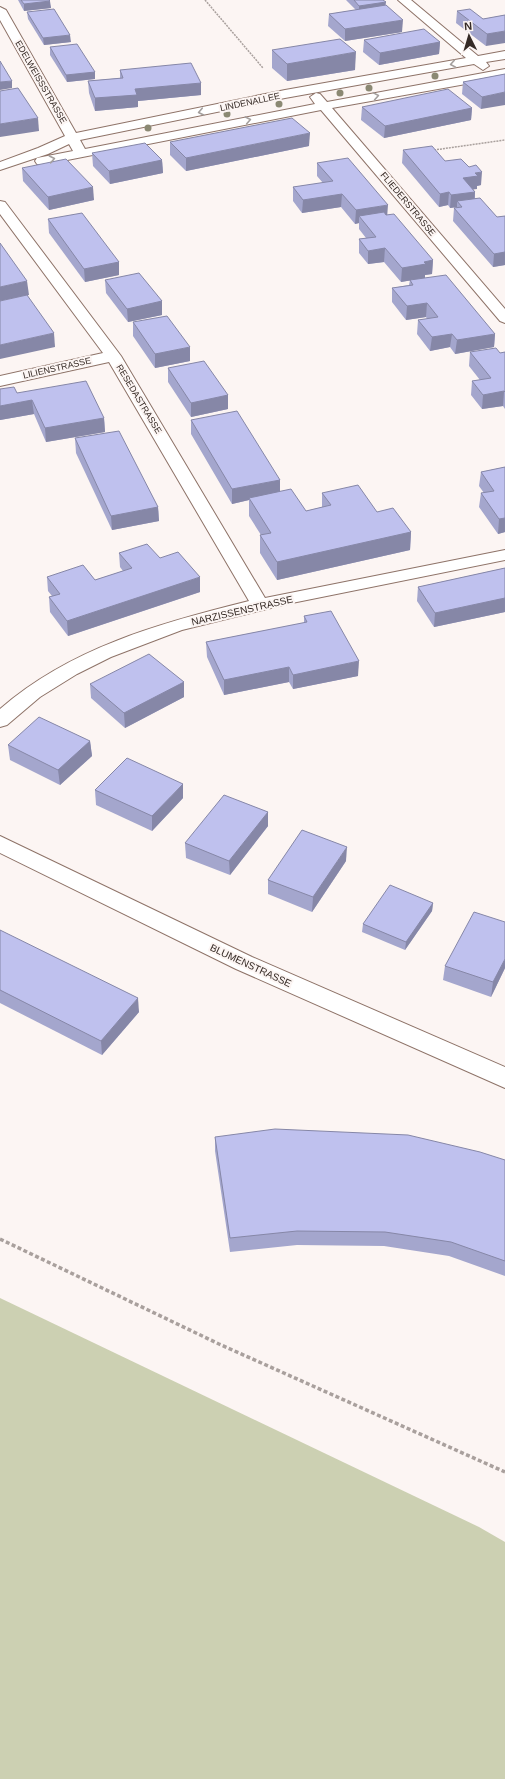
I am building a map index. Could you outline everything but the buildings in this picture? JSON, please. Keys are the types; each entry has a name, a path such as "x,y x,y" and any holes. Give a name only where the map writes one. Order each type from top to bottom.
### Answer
{"street":[{"path":"404,0 476,60 499,74"},
{"name":"EDELWEISSSTRASSE","path":"0,10 81,153"},
{"name":"LINDENALLEE","path":"0,166 43,151 72,138 285,94 505,55"},
{"name":"LINDENALLEE","path":"0,169 324,106 499,74"},
{"name":"FLIEDERSTRASSE","path":"310,90 505,318"},
{"name":"RESEDASTRASSE","path":"0,205 113,356 260,604"},
{"name":"LILIENSTRASSE","path":"0,381 113,356"},
{"name":"NARZISSENSTRASSE","path":"0,720 37,690 73,668 107,652 177,625 260,604 505,555"},
{"name":"BLUMENSTRASSE","path":"0,844 244,963 505,1078"}],"path":[{"path":"205,0 285,94"},
{"path":"430,151 505,140"},
{"path":"0,1239 219,1344 505,1472"}],"green space":[{"path":"0,1298 479,1527 505,1542 505,1779 0,1779"}]}
